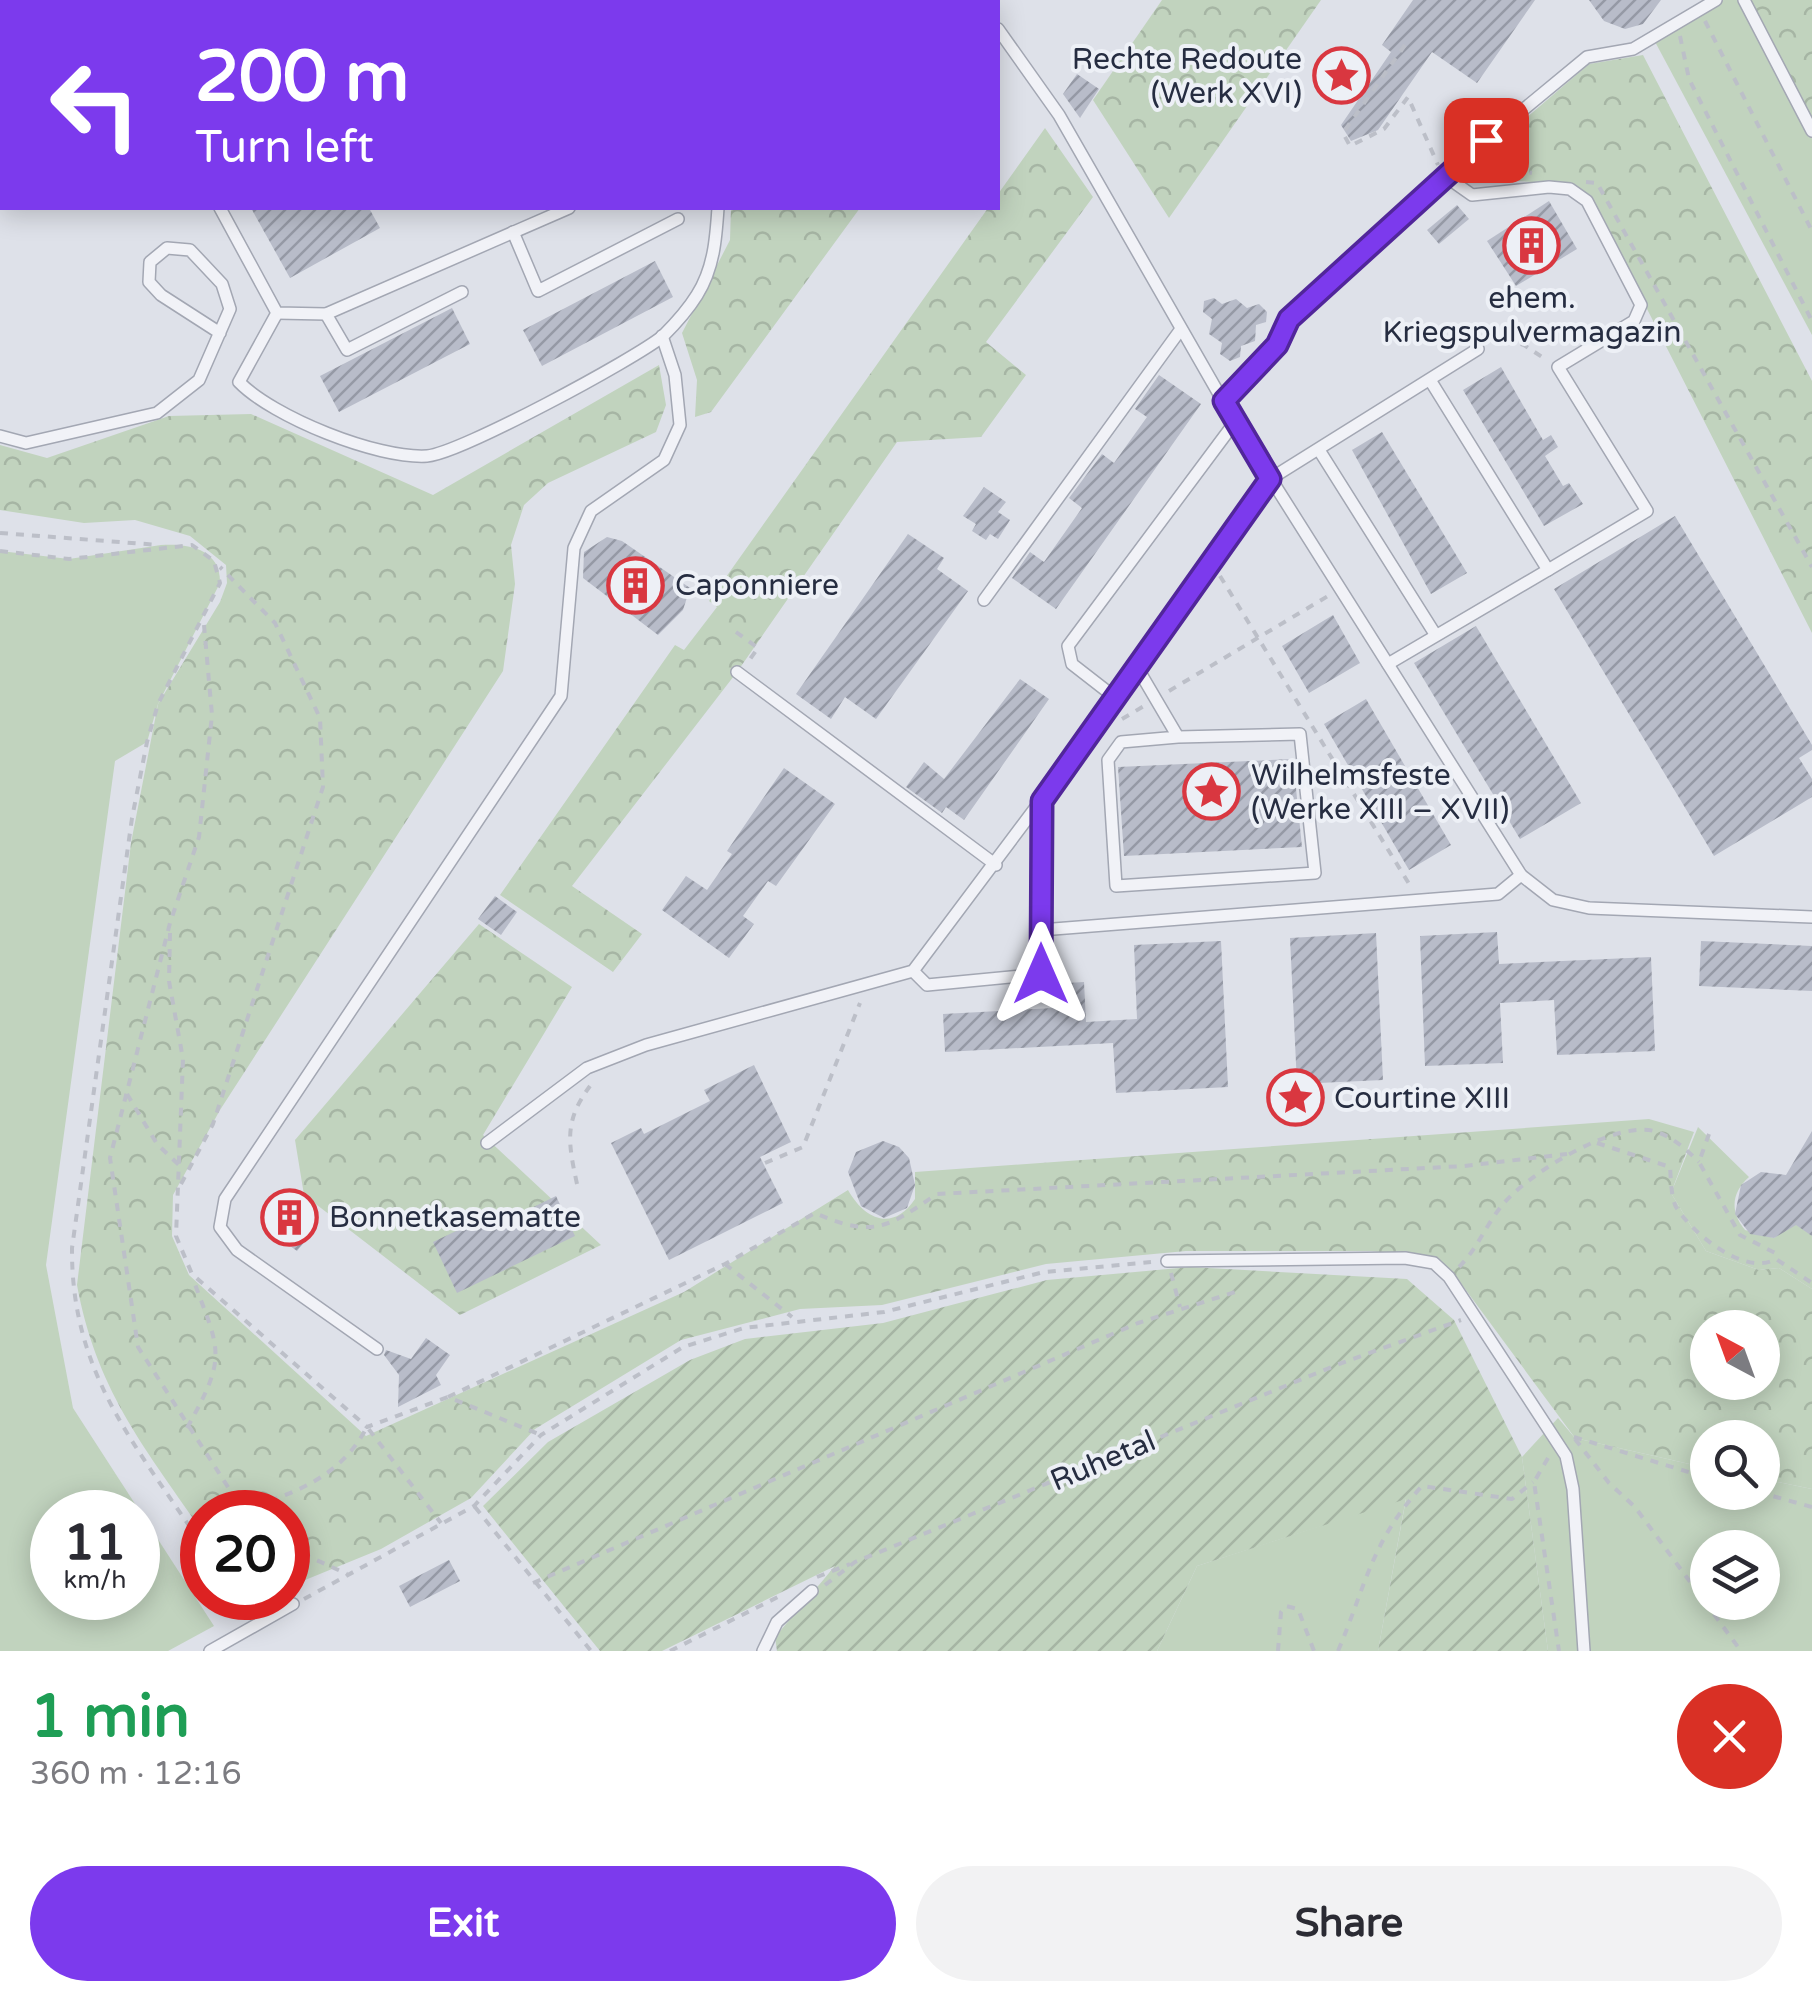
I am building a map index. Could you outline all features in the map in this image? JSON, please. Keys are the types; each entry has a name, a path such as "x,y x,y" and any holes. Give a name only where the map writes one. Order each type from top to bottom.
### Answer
{"lane":[{"path":"1224,401 1277,345 1289,319 1461,161 1587,57 1634,49 1716,0"},
{"path":"1744,0 1812,130"},
{"path":"1001,34 1059,115 1235,422 1522,874 1554,900 1589,908 1812,917"},
{"path":"1388,664 1646,511 1558,366 1634,321 1642,305 1587,200 1570,189 1549,186 1472,194 1444,176"},
{"path":"221,210 276,313"},
{"path":"276,313 326,314 564,210"},
{"path":"276,313 239,382 256,400 386,452 428,456 476,440 662,336 697,295 715,252 718,210"},
{"path":"513,232 538,291 678,219"},
{"path":"0,436 26,444 157,412 200,380 220,333 230,309 222,284 190,250 167,248 150,262 150,282 161,296 220,333"},
{"path":"326,314 346,350 462,292"},
{"path":"984,600 1181,329"},
{"path":"377,1349 237,1250 220,1227 224,1199 561,696 574,548 591,511 664,460 680,426 676,374 662,336"},
{"path":"487,1143 587,1068 646,1045 913,971 1117,698 1270,479 1478,348"},
{"path":"1430,380 1548,570"},
{"path":"1117,698 1072,664 1068,646 1235,422"},
{"path":"1319,450 1435,634"},
{"path":"1138,669 1178,737"},
{"path":"738,673 996,864"},
{"path":"1300,734 1315,873 1116,886 1108,760 1121,742 1178,737 1300,734"},
{"path":"913,971 927,985 1041,974 1042,801"},
{"path":"1041,930 1498,894 1522,874"},
{"path":"1167,1261 1405,1258 1434,1263 1449,1277 1566,1456 1573,1489 1584,1651"},
{"path":"763,1651 776,1622 810,1586"},
{"path":"210,1651 265,1620"}],"path":[{"path":"1699,10 1812,231"},
{"path":"1678,22 1688,79 1812,321"},
{"path":"1405,45 1343,133 1350,146 1384,129 1408,97 1444,176"},
{"path":"1461,161 1538,174"},
{"path":"1577,180 1596,183 1812,566"},
{"path":"1478,348 1497,337 1524,345 1558,366"},
{"path":"0,534 146,540 161,545"},
{"path":"0,551 69,559 161,545 192,545 214,561 275,623 320,718 324,786 212,1124 177,1192"},
{"path":"180,1513 111,1412 85,1352 72,1290 77,1204 132,818 158,704 220,583 214,561"},
{"path":"1212,564 1410,884 1414,902"},
{"path":"1122,719 1342,588"},
{"path":"204,620 212,715 198,837 170,923 110,1158 138,1347 229,1490"},
{"path":"736,632 758,648 738,673"},
{"path":"170,923 170,981 183,1059 176,1236 214,1324 217,1359 206,1398 188,1428"},
{"path":"766,1163 803,1146 866,987"},
{"path":"577,1184 569,1146 572,1110 591,1085"},
{"path":"126,1090 129,1102 157,1144 179,1165"},
{"path":"1449,1277 1476,1249 1507,1200 1567,1154 1593,1142 1652,1130 1681,1145 1700,1162 1740,1235 1781,1256"},
{"path":"1700,1162 1709,1134"},
{"path":"1593,1142 1670,1167 1675,1206 1710,1243 1754,1264 1766,1265 1776,1259 1812,1283"},
{"path":"299,1490 337,1467 355,1450 367,1427 448,1397 725,1264 815,1212 836,1222 886,1228 937,1194 1464,1166 1567,1154"},
{"path":"310,1595 474,1506 542,1436 683,1347 744,1328 794,1319 884,1312 1044,1272 1167,1261"},
{"path":"725,1264 794,1319"},
{"path":"192,1274 367,1427 441,1524"},
{"path":"1174,1286 1180,1307"},
{"path":"533,1583 664,1523 1180,1307 1235,1292"},
{"name":"Ruhetal","path":"810,1586 830,1583 856,1562 1339,1364 1454,1324 1472,1311"},
{"path":"448,1397 542,1436"},
{"path":"1568,1430 1609,1484 1635,1507 1741,1651"},
{"path":"1575,1438 1690,1473"},
{"path":"1338,1651 1371,1557 1399,1511 1422,1486 1512,1499 1534,1482 1557,1444"},
{"path":"1534,1482 1559,1651"},
{"path":"1780,1498 1812,1507"},
{"path":"474,1506 591,1651"},
{"path":"310,1557 349,1574"},
{"path":"810,1586 824,1574 856,1562"},
{"path":"824,1574 830,1583"},
{"path":"670,1651 791,1591"},
{"path":"1278,1651 1279,1624 1286,1606 1298,1609 1314,1651"}],"green space":[{"path":"1162,0 1321,0 1169,218 1093,100"},
{"path":"1716,0 1744,0 1812,125 1812,335 1653,38"},
{"path":"1744,0 1812,0 1812,124"},
{"path":"1643,55 1812,381 1812,633 1591,199 1563,184 1457,177 1589,64"},
{"path":"1045,128 1093,197 986,342 1026,375 981,437 897,442 737,672 572,886 642,934 613,972 500,895 675,645 684,650 717,607 709,601 987,210 1000,210 1000,191"},
{"path":"731,210 859,210 711,412 695,417 697,380 682,333 730,240"},
{"path":"659,365 666,405 656,432 548,483 524,505 511,545 515,584 503,671 220,1110 173,1195 172,1236 189,1275 366,1436 684,1292 848,1190 871,1215 889,1219 898,1216 915,1199 915,1172 1649,1119 1694,1132 1671,1193 1706,1251 1759,1270 1779,1268 1812,1289 1812,1489 1780,1482 1780,1420 1690,1420 1690,1464 1575,1438 1454,1274 1435,1258 1371,1251 1186,1251 1046,1264 882,1305 800,1309 681,1340 535,1429 471,1498 381,1549 310,1578 310,1490 180,1490 180,1499 142,1444 110,1386 96,1356 77,1285 131,843 158,704 220,602 227,583 226,565 190,536 135,520 84,523 0,510 0,445 47,458 169,416 251,414 433,495"},
{"path":"182,545 201,550 215,562 219,572 220,583 158,704 147,742 115,761 46,1265 73,1408 126,1490 30,1490 30,1620 160,1620 160,1543 180,1573 180,1620 210,1620 214,1626 168,1651 0,1651 0,551 69,559"},
{"path":"479,924 572,987 483,1135 601,1245 460,1315 304,1195 295,1140"},
{"path":"1698,1127 1749,1177 1735,1203 1745,1230 1774,1238 1795,1224 1812,1235 1812,1289 1779,1268 1759,1270 1706,1251 1671,1193"},
{"path":"1190,1267 1407,1279 1454,1320 1522,1457 1548,1651 1378,1651 1406,1499 1197,1566 1157,1651 777,1651 775,1637 835,1566 662,1651 600,1651 483,1506 548,1442 690,1360 745,1339 883,1323 1047,1280"},
{"path":"1558,1418 1575,1438 1690,1464 1690,1510 1780,1510 1780,1482 1812,1489 1812,1651 1548,1651 1522,1457"},
{"path":"1406,1498 1378,1651 1157,1651 1197,1566"}],"building":[{"path":"1413,0 1535,0 1477,83 1432,52 1378,130 1351,141 1341,125 1391,52 1382,45"},
{"path":"1589,0 1661,0 1643,24 1625,29 1604,21"},
{"path":"1077,74 1099,89 1080,118 1063,94"},
{"name":"ehem. Kriegspulvermagazin","path":"1549,201 1577,249 1516,286 1487,241"},
{"path":"1457,205 1469,219 1439,244 1427,230"},
{"path":"252,210 370,210 380,228 290,278"},
{"path":"655,261 673,297 542,366 523,330"},
{"path":"1214,298 1222,304 1236,299 1247,308 1259,304 1267,312 1266,322 1256,325 1255,341 1241,346 1240,357 1230,361 1220,354 1222,343 1209,334 1212,319 1203,312 1204,301"},
{"path":"452,308 470,344 339,412 320,376"},
{"path":"1501,367 1543,440 1551,435 1558,447 1545,456 1563,486 1569,483 1583,504 1544,526 1463,390"},
{"path":"1159,375 1201,404 1056,609 1012,578 1030,552 1044,562 1082,508 1069,498 1102,454 1114,463 1147,417 1135,409"},
{"path":"1382,432 1467,573 1431,594 1352,450"},
{"path":"984,487 1006,502 998,512 1010,520 998,539 990,534 986,540 972,531 976,524 963,516"},
{"path":"1675,516 1812,745 1812,750 1799,758 1812,779 1812,797 1714,856 1554,589"},
{"path":"908,534 944,558 937,569 968,591 876,719 845,697 831,719 796,694"},
{"name":"Caponniere","path":"607,537 622,541 690,588 683,610 658,635 583,578 584,552"},
{"path":"1333,615 1360,663 1309,693 1282,646"},
{"path":"1476,626 1581,803 1520,839 1414,663"},
{"path":"1020,679 1049,699 964,820 946,807 942,813 906,787 924,762 944,779"},
{"path":"1366,699 1451,845 1409,870 1324,724"},
{"path":"1293,759 1302,847 1124,856 1118,767"},
{"path":"784,768 835,804 776,886 768,881 743,916 754,924 729,958 662,910 686,876 707,890 732,854 727,851"},
{"path":"495,896 517,912 501,935 478,919"},
{"path":"1497,932 1499,964 1651,957 1655,1051 1557,1055 1554,1000 1500,1003 1503,1063 1425,1066 1420,936"},
{"path":"1376,933 1383,1080 1297,1084 1290,938"},
{"path":"1221,941 1228,1087 1116,1093 1113,1043 945,1052 943,1014 1053,1008 1052,984 1084,982 1086,1022 1137,1019 1134,945"},
{"path":"1701,941 1812,946 1812,991 1699,986"},
{"path":"754,1065 791,1142 760,1157 783,1203 669,1260 611,1143 641,1128 644,1134 710,1101 704,1090"},
{"path":"1812,1131 1812,1236 1796,1225 1774,1238 1750,1234 1735,1214 1741,1185 1761,1172 1786,1175"},
{"path":"883,1141 899,1147 909,1158 915,1185 907,1208 884,1218 861,1206 848,1172 856,1152"},
{"name":"Bonnetkasematte","path":"289,1191 311,1209 315,1229 297,1251 262,1226"},
{"path":"556,1196 575,1236 457,1293 433,1242 496,1212 501,1223"},
{"path":"426,1338 450,1355 436,1375 441,1385 398,1407 399,1375 384,1355 386,1350 411,1359"},
{"path":"449,1560 460,1581 410,1607 399,1586"}],"place":[{"name":"Rechte Redoute (Werk XVI)","path":"1341,76"},
{"name":"ehem. Kriegspulvermagazin","path":"1532,245"},
{"name":"Caponniere","path":"636,585"},
{"name":"Wilhelmsfeste (Werke XIII – XVII)","path":"1212,792"},
{"name":"Courtine XIII","path":"1295,1098"},
{"name":"Bonnetkasematte","path":"290,1217"}],"route":[{"path":"1041,974 1042,801 1270,479 1224,401 1277,345 1289,319 1486,140"}]}
